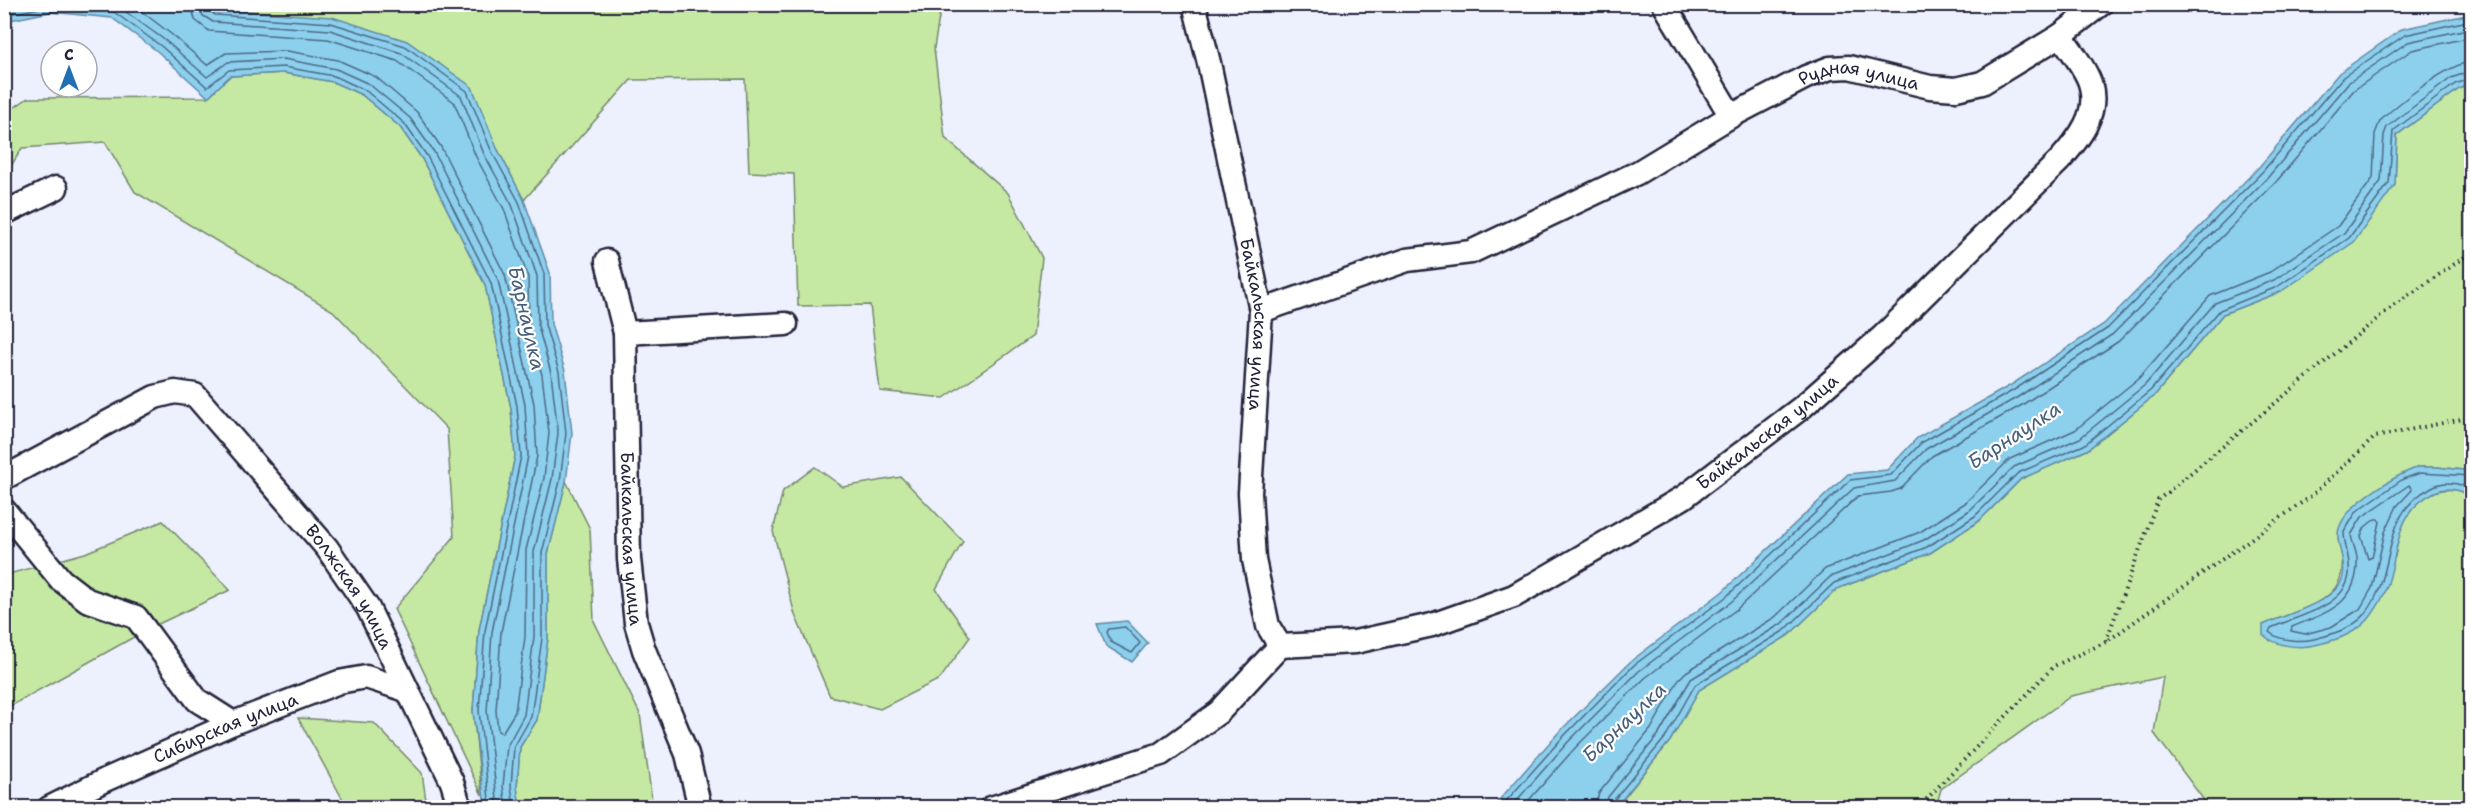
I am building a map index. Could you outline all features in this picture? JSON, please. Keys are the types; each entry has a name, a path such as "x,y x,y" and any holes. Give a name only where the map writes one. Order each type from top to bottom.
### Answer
{"street":[{"name":"Байкальская улица","path":"1194,4 1209,63 1261,311 1250,493 1256,571 1268,626 1280,646 1355,642 1432,625 1514,596 1684,497 1801,408 1882,337 2077,141 2088,124 2093,99 2090,82 2061,35"},
{"path":"1664,4 1731,116"},
{"name":"Рудная улица","path":"1261,311 1407,260 1471,252 1637,173 1731,116 1806,77 1830,68 1849,67 1930,87 1956,89 1982,83 2061,35 2101,4"},
{"path":"4,213 56,189"},
{"name":"Байкальская улица","path":"607,261 624,333 629,559 636,622 644,650 687,754 700,807"},
{"path":"624,333 786,324"},
{"name":"Волжская улица","path":"4,478 155,397 175,392 195,395 327,548 368,608 452,782 460,807"},
{"path":"4,510 61,580 87,600 136,617 197,700 233,723"},
{"path":"990,807 1161,754 1219,712 1280,646"},
{"name":"Сибирская улица","path":"49,807 233,723 339,682 366,677 406,690"}],"path":[{"path":"2106,642 2158,500 2389,309 2472,252"},
{"path":"1918,807 2054,666 2106,642 2311,496 2375,436 2472,417"}],"green space":[{"path":"211,5 941,5 934,48 945,138 1008,193 1042,258 1033,336 944,398 880,391 870,305 798,306 794,174 749,172 745,79 631,80 524,200 497,148"},
{"path":"284,73 333,82 362,95 400,127 422,159 485,285 511,408 515,456 479,630 473,711 482,795 394,609 454,537 447,429 333,311 135,192 105,142 22,148 5,176 5,114 28,98 208,97 230,76"},
{"path":"2471,83 2471,471 2418,467 2338,539 2342,560 2341,576 2335,588 2325,598 2312,605 2263,625 2270,641 2395,557 2399,536 2407,516 2412,508 2427,495 2454,490 2471,498 2471,807 2209,807 2154,733 2163,677 2071,696 1941,789 1936,807 1616,808 1670,741 1699,690 1789,635 1837,589 1930,553 1979,521 2021,479 2087,450 2155,395 2223,314 2280,292 2395,185 2397,135 2459,89"},
{"path":"815,467 843,487 901,477 963,541 936,589 970,637 940,679 880,709 830,696 795,615 773,531 783,491"},
{"path":"566,481 590,529 594,621 640,714 653,807 520,807 517,787 520,747 537,720 548,638 548,554"},
{"path":"163,521 230,590 150,628 5,709 5,575 85,553"},
{"path":"298,718 374,723 422,773 427,807 347,807"}],"water":[{"name":"Барнаулка","path":"5,4 211,4 216,9 332,17 407,41 472,87 497,148 524,200 550,273 551,324 565,371 572,433 566,482 548,554 548,638 537,720 520,747 517,787 520,807 485,807 473,711 479,630 515,456 511,408 485,285 422,159 400,127 362,95 333,82 284,73 230,76 208,97 157,51 112,18 50,12 5,21"},
{"name":"Барнаулка","path":"2471,14 2471,83 2459,89 2397,135 2395,185 2354,242 2280,292 2223,314 2155,395 2087,450 2021,479 1979,521 1930,553 1837,589 1789,635 1699,690 1670,741 1616,807 1493,807 1558,733 1631,661 1722,592 1848,474 1887,470 1917,438 2011,385 2104,324 2259,167 2339,73 2402,29"},
{"path":"2418,467 2471,471 2471,498 2463,492 2443,490 2433,493 2410,512 2399,536 2385,592 2366,622 2346,635 2308,646 2281,644 2263,635 2263,625 2315,603 2333,592 2342,579 2344,567 2338,542 2340,525 2357,504 2369,494"},
{"path":"1127,621 1148,643 1132,662 1106,646 1097,624"}]}
